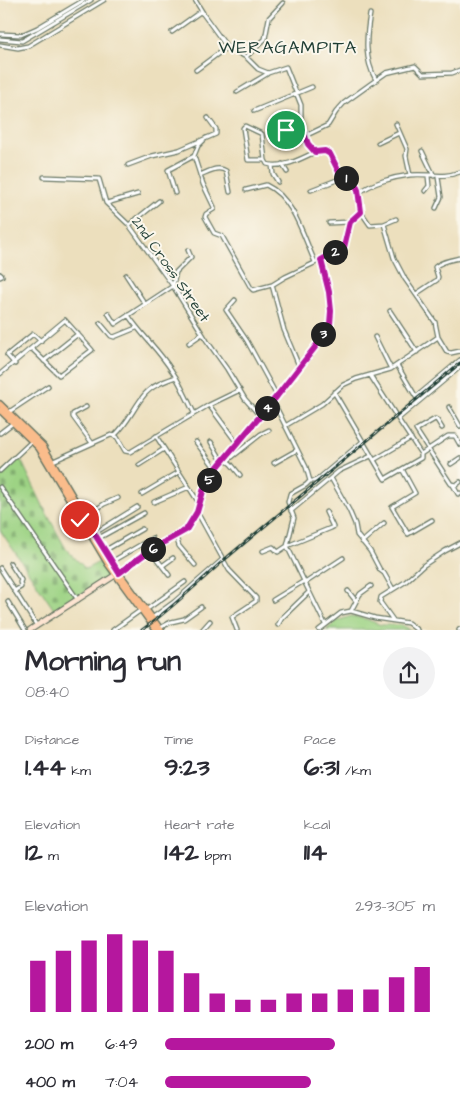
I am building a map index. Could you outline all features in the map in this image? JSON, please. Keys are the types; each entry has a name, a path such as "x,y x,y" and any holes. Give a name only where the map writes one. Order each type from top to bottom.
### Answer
{"main road":[{"path":"0,404 43,446 82,518 117,574 159,629"},
{"path":"0,410 33,441 51,463"},
{"path":"82,518 117,574"},
{"path":"30,630 117,574"},
{"path":"145,610 159,629"}],"street":[{"path":"0,34 21,35 37,28 84,0"},
{"path":"0,40 22,41 92,0"},
{"path":"0,45 18,48 28,46 104,0"},
{"path":"195,0 227,47 246,57 258,69 268,74"},
{"path":"246,57 266,39 268,18 283,2"},
{"path":"172,32 200,12 203,14"},
{"path":"370,14 366,45 370,70 376,80"},
{"path":"196,70 227,47"},
{"path":"305,136 328,125 344,103 386,73 415,66 423,74 452,73 460,70"},
{"path":"237,92 268,74 286,67 301,105 301,126 308,144 315,152"},
{"path":"254,111 312,87"},
{"path":"128,164 179,150 217,132 208,118"},
{"path":"276,124 282,130 301,126"},
{"path":"396,124 407,149 406,156 410,175"},
{"path":"265,160 251,161 246,158 243,128 245,126 262,134 267,164 282,164 296,161 315,152 325,151 330,154 342,178"},
{"path":"378,143 399,132"},
{"path":"206,138 198,146 194,156 214,207 205,216 214,233 222,236 253,290 272,285 344,247 350,222 361,212"},
{"path":"422,150 436,177 440,197 436,208"},
{"path":"175,193 168,170 194,156"},
{"path":"282,164 286,172"},
{"path":"272,165 273,174 278,182"},
{"path":"200,175 222,168 226,171 230,192"},
{"path":"359,193 371,186 410,175 436,177 460,172"},
{"path":"425,191 429,186 428,176"},
{"name":"2nd Cross Street","path":"44,177 98,179 101,181 102,193 106,203 129,225 173,286 202,334 240,390 260,416"},
{"path":"311,190 342,178 353,179 359,193 361,212 368,224 372,226 384,224 396,219"},
{"path":"246,190 266,185 280,194 294,216 315,262"},
{"path":"106,203 138,194"},
{"path":"129,225 159,201"},
{"path":"329,224 350,222"},
{"path":"384,224 394,258 405,279 436,322 438,337 448,352 460,351"},
{"path":"108,313 115,324 173,286 176,272 191,257 188,250"},
{"path":"416,294 437,280 436,265 446,260 460,258"},
{"path":"225,460 236,442 273,401 316,346 330,324 329,292 321,260"},
{"path":"126,275 144,304"},
{"path":"272,285 284,330 299,366"},
{"path":"235,300 226,310 247,341 277,396"},
{"path":"390,311 417,353"},
{"path":"128,315 136,328 157,350 176,377 194,414"},
{"path":"0,374 65,320 92,350 59,374 32,349"},
{"path":"100,323 114,337 136,328"},
{"path":"14,364 7,355 33,334 41,341"},
{"path":"44,361 78,334"},
{"path":"188,343 202,334"},
{"path":"375,336 391,369"},
{"path":"286,426 322,404 348,382 391,369 438,337"},
{"path":"397,365 416,397 460,360"},
{"path":"422,454 398,420 460,367"},
{"path":"370,375 394,414"},
{"path":"51,463 92,443 115,435 123,427 145,394 154,386 176,377"},
{"path":"9,412 48,386"},
{"path":"115,435 127,452 208,405 240,390"},
{"path":"334,392 385,479 421,458 422,454 429,448 448,436 454,436 460,445"},
{"path":"273,401 306,467 310,481"},
{"path":"208,405 236,442"},
{"path":"86,407 73,414 73,417 92,443"},
{"path":"449,407 460,426"},
{"path":"442,428 438,420 434,419 416,430 458,494 460,493"},
{"path":"0,433 14,422"},
{"path":"117,574 150,550 186,530 197,512 204,488 216,469 225,460 261,434 270,430"},
{"path":"156,436 199,503"},
{"path":"374,460 411,438"},
{"path":"0,471 33,441"},
{"path":"196,442 216,469"},
{"path":"210,442 240,476"},
{"path":"325,624 287,546 294,518 288,502 290,494 310,481 318,479 363,442"},
{"path":"139,465 164,449"},
{"path":"274,463 297,450"},
{"path":"291,511 339,471 371,456"},
{"path":"451,464 460,458"},
{"path":"402,469 415,493 392,507 408,534 432,520"},
{"path":"142,494 179,472"},
{"path":"331,478 349,510 357,535 370,551 393,589"},
{"path":"453,485 460,482"},
{"path":"0,487 78,600"},
{"path":"154,502 189,487"},
{"path":"82,518 104,504 118,498"},
{"path":"95,536 137,507"},
{"path":"197,512 229,570 256,598 256,601 232,617 238,630"},
{"path":"263,551 273,547 278,552 287,546 333,527 326,512"},
{"path":"95,536 144,513"},
{"path":"362,542 384,522"},
{"path":"104,551 142,529"},
{"path":"176,537 179,546 190,562 195,565"},
{"path":"111,562 152,538"},
{"path":"393,620 380,602 382,597 405,582 445,550 460,543"},
{"path":"150,550 168,575"},
{"path":"162,566 173,558"},
{"path":"152,618 174,602 223,558"},
{"path":"273,600 343,558"},
{"path":"10,563 21,580 21,587 14,591"},
{"path":"0,568 36,626"},
{"path":"113,630 186,582"},
{"path":"351,611 360,594 371,586"},
{"path":"348,591 356,601"},
{"path":"278,625 282,618 309,592"},
{"path":"8,602 25,630"},
{"path":"159,629 171,622 184,619 201,607"},
{"path":"318,630 341,613 351,611 375,618 408,623 416,630"},
{"path":"202,630 210,621"}],"green space":[{"path":"20,458 66,549 86,569 101,561 111,575 55,611 0,530 0,475"},
{"path":"351,616 381,625 402,625 411,630 326,630 337,621"}],"railway":[{"path":"142,630 460,363"}],"district":[{"name":"WERAGAMPITA","path":"288,47"}],"route":[{"path":"80,520 84,517 119,573 150,550 186,530 197,512 204,488 216,469 236,442 277,396 316,346 330,324 329,292 321,260 344,247 350,222 362,210 358,190 353,179 342,178 330,154 325,151 315,152 308,144 301,126 286,130"}]}
